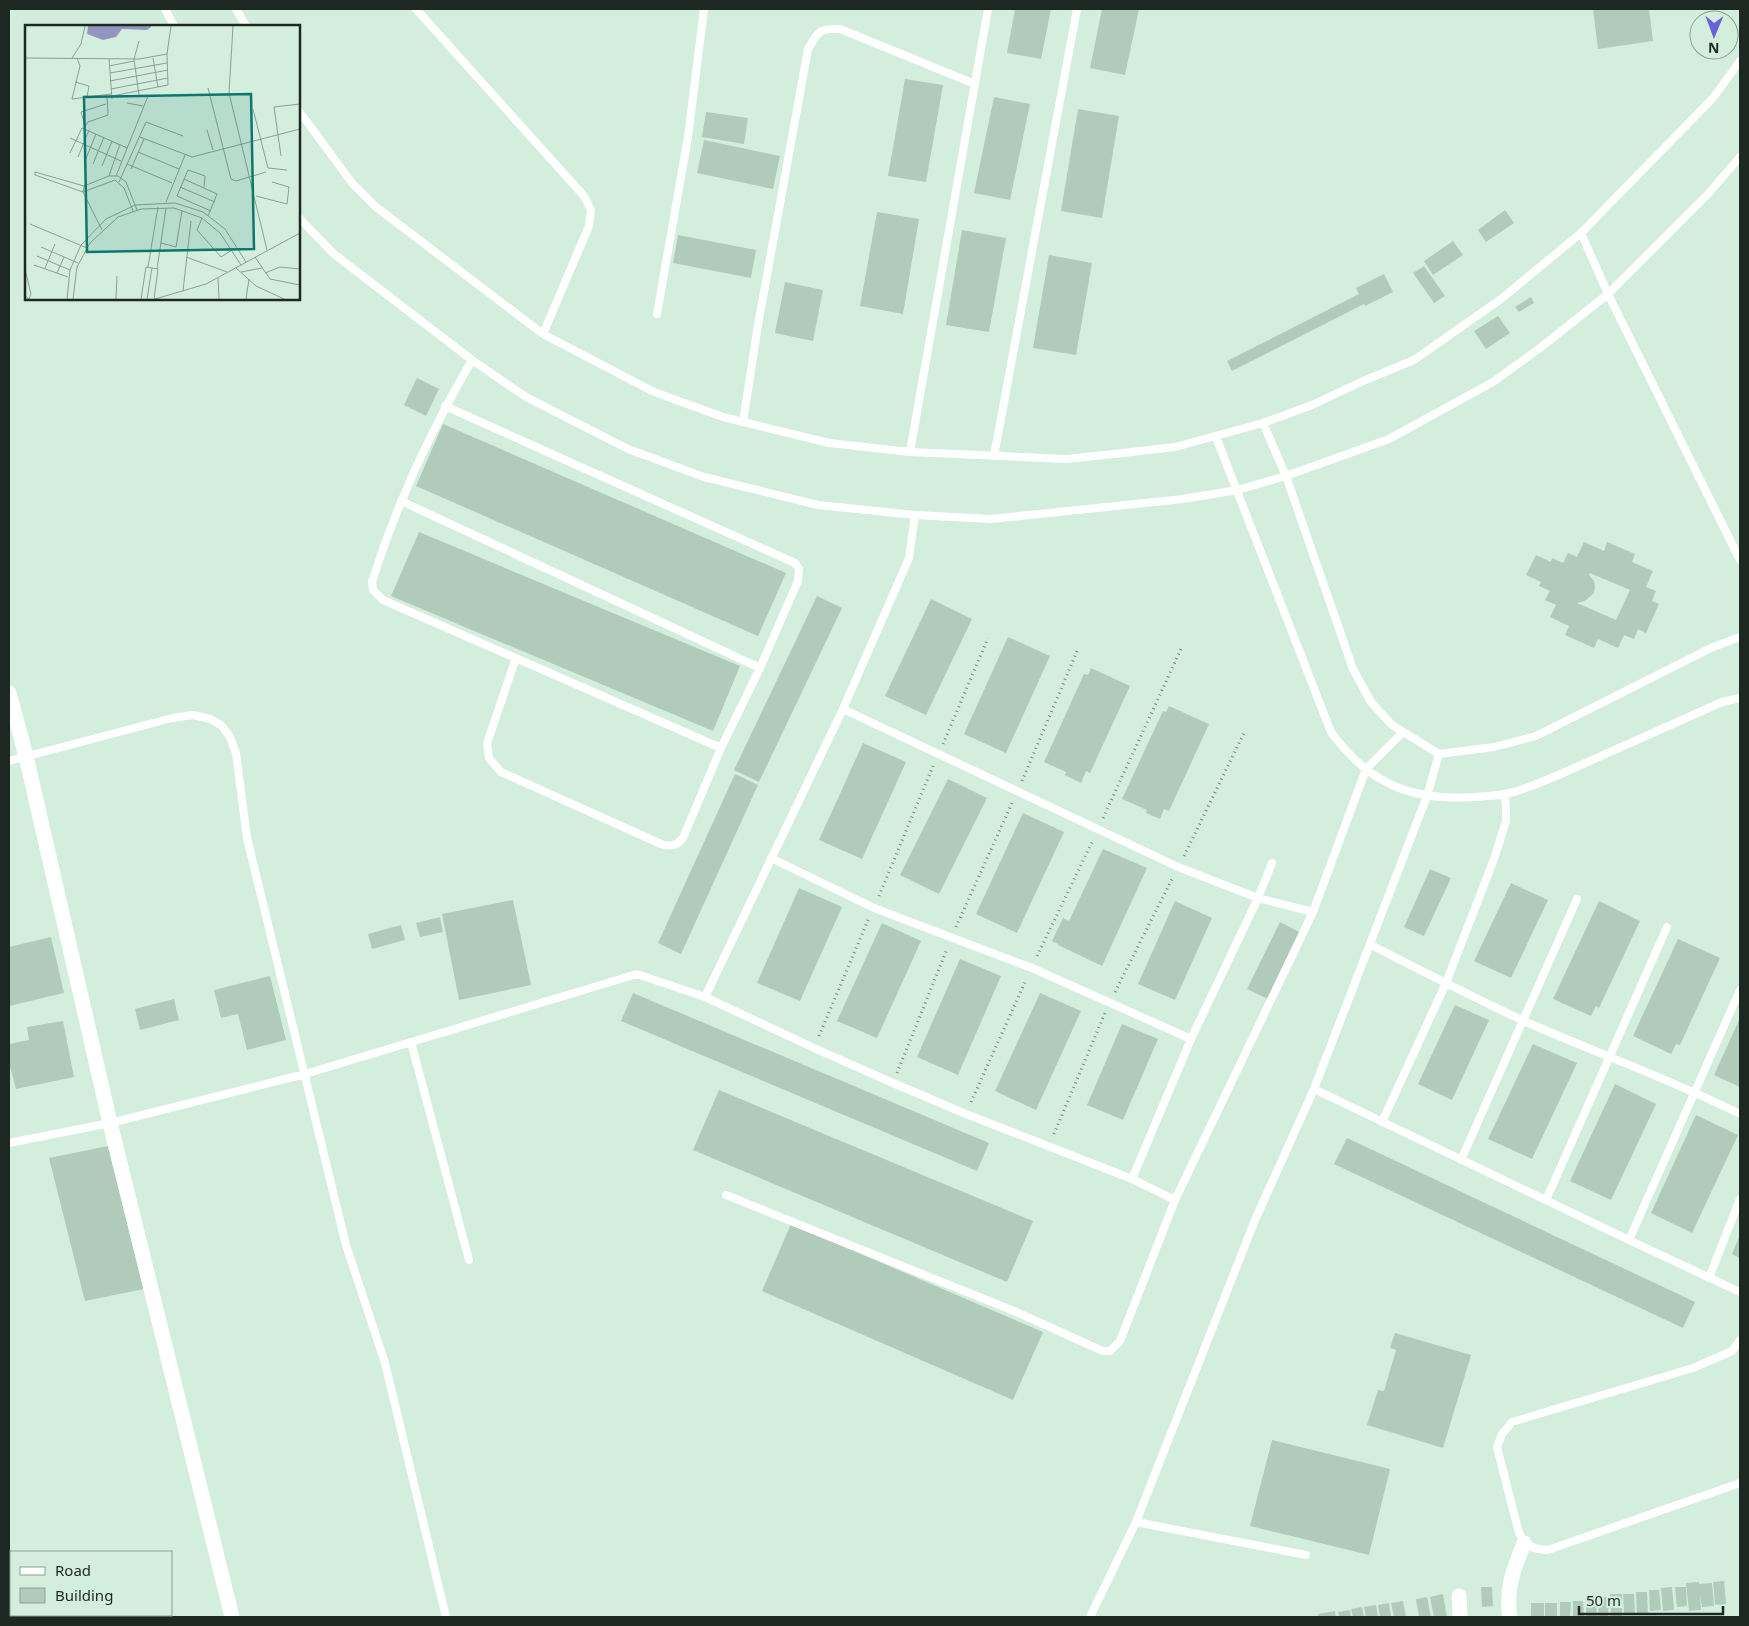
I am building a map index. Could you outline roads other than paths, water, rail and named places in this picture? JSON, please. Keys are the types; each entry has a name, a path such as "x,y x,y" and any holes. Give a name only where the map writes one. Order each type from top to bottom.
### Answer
{"street":[{"path":"9,693 26,756 110,1123 232,1617"},
{"path":"1510,1617 1508,1606 1512,1574 1524,1543"},
{"path":"1458,1596 1460,1617"}],"lane":[{"path":"165,9 173,25"},
{"path":"236,9 245,25"},
{"path":"416,9 584,196 591,210 589,226 543,334"},
{"path":"657,314 688,136 704,9"},
{"path":"910,452 988,9"},
{"path":"994,456 1077,9"},
{"path":"743,422 770,257 808,48 816,35 825,28 840,29 975,84"},
{"path":"300,113 352,183 376,207 543,334 654,392 722,417 829,443 910,452 1067,459 1175,447 1216,437 1263,423 1312,405 1414,360 1501,299 1581,233 1713,98 1740,61"},
{"path":"300,219 334,254 472,360 526,397 628,449 704,477 818,505 916,516 991,519 1182,499 1237,490 1286,476 1389,439 1494,382 1608,294 1708,194 1740,157"},
{"path":"1581,233 1608,294 1740,560"},
{"path":"472,360 445,406 401,501 372,582 374,590 383,600 721,748"},
{"path":"445,406 795,563 799,569 798,581 760,668 721,748 683,838 678,844 669,846 661,844 501,772 489,758 486,743 516,658"},
{"path":"1263,423 1286,476 1353,669 1371,702 1392,725 1438,754 1494,747 1536,736 1713,646 1740,637"},
{"path":"1216,437 1331,732 1344,750 1383,781 1405,791 1427,796 1464,797 1504,794 1563,774 1722,702 1740,698"},
{"path":"401,501 760,668"},
{"path":"705,997 843,709 909,558 916,516"},
{"path":"843,709 1178,867 1258,898 1313,912"},
{"path":"9,761 172,718 193,716 210,719 221,725 230,738 236,754 247,838 346,1245 385,1363 446,1617"},
{"path":"726,1195 1014,1311 1103,1352 1110,1351 1120,1341 1175,1200 1313,912 1366,769 1403,732"},
{"path":"1090,1617 1136,1522 1255,1220 1314,1089 1371,946 1427,796 1438,754"},
{"path":"1382,1122 1446,983 1502,836 1506,820 1504,794"},
{"path":"771,858 874,908 1032,968 1191,1039"},
{"path":"1132,1179 1191,1039 1258,898 1272,863"},
{"path":"1461,1160 1577,899"},
{"path":"1546,1200 1667,927"},
{"path":"1371,946 1524,1021 1695,1092 1740,1114"},
{"path":"9,1143 110,1123 305,1074 637,974 705,997 893,1083 966,1114 1132,1179 1175,1200"},
{"path":"1629,1240 1740,990"},
{"path":"411,1042 469,1260"},
{"path":"1314,1089 1740,1292"},
{"path":"1709,1278 1740,1199"},
{"path":"1740,1340 1732,1351 1693,1368 1512,1422 1502,1434 1497,1447 1519,1533 1524,1543 1535,1549 1548,1550 1740,1483"},
{"path":"1136,1522 1306,1555"}]}
